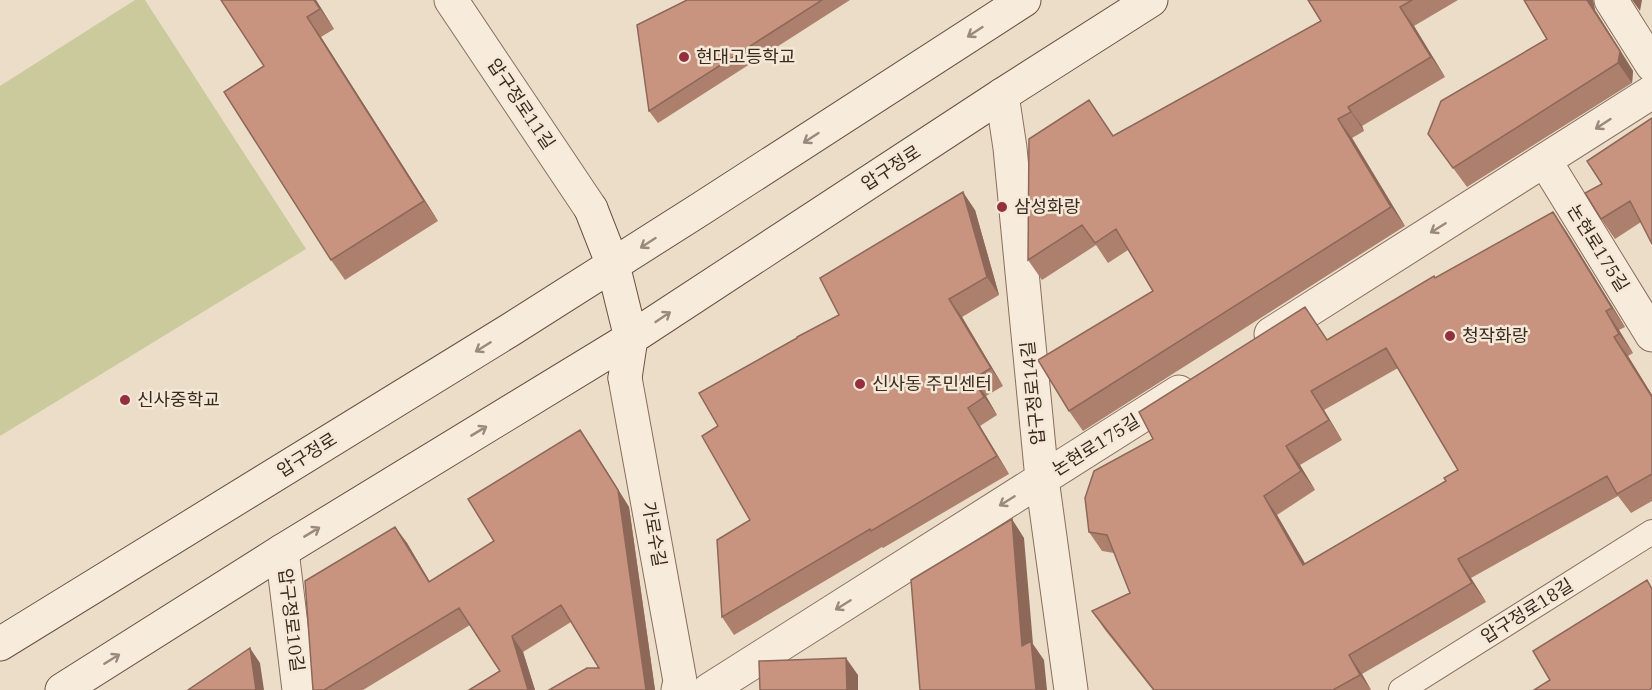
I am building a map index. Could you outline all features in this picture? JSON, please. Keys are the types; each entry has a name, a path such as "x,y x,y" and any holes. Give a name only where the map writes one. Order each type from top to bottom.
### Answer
{"main road":[{"name":"압구정로11길","path":"451,0 591,209 613,265"},
{"name":"압구정로","path":"0,644 613,265 1024,0"},
{"name":"압구정로","path":"63,690 282,551 631,338 1151,0"},
{"path":"1611,0 1652,65"},
{"path":"1243,352 1652,92"},
{"name":"압구정로14길","path":"1002,95 1010,148 1042,479 1071,690"},
{"name":"논현로175길","path":"1545,161 1652,335"},
{"path":"613,265 631,338"},
{"name":"가로수길","path":"631,338 625,378 680,681 678,690"},
{"name":"논현로175길","path":"709,690 1203,377"},
{"name":"압구정로10길","path":"282,551 299,690"}],"lane":[{"name":"압구정로18길","path":"1401,690 1652,532"}],"green space":[{"path":"135,0 145,0 306,249 0,436 0,86"}],"building":[{"path":"221,0 314,0 320,9 307,17 424,201 331,260 224,92 264,66"},
{"path":"687,0 822,0 649,111 637,25"},
{"path":"1308,0 1412,0 1400,7 1431,57 1348,107 1351,112 1338,119 1391,207 1069,411 1038,360 1153,291 1116,229 1095,243 1082,225 1028,260 1029,139 1089,100 1113,136 1321,21"},
{"path":"1524,0 1587,0 1620,51 1618,63 1453,168 1428,134 1441,101 1547,39"},
{"path":"1652,118 1652,244 1630,201 1601,219 1585,193 1602,184 1587,161"},
{"path":"963,192 987,277 949,299 991,368 973,379 984,397 968,408 997,456 722,617 717,540 750,520 702,436 718,426 699,393 839,315 820,278"},
{"path":"1553,212 1612,308 1606,311 1619,334 1614,337 1652,397 1652,474 1617,494 1607,476 1458,559 1472,583 1349,655 1360,675 1333,690 1154,690 1092,611 1130,593 1107,535 1089,532 1085,498 1094,471 1153,439 1139,412 1305,307 1327,340 1434,276 1435,278","holes":["1386,348 1458,470 1444,478 1446,481 1303,565 1264,496 1301,471 1286,446 1329,420 1311,391"]},
{"path":"580,430 618,490 646,690 549,690 587,668 599,668 561,605 512,636 528,690 469,690 500,671 459,608 324,690 313,690 305,581 395,527 429,582 494,541 468,499"},
{"path":"1012,519 1022,646 1031,641 1036,690 920,690 911,580"},
{"path":"1647,580 1652,589 1652,688 1649,690 1534,690 1550,680 1533,651"},
{"path":"250,648 256,690 188,690"},
{"path":"846,658 847,690 760,690 759,661"}],"place":[{"name":"현대고등학교","path":"684,57"},
{"name":"삼성화랑","path":"1002,207"},
{"name":"청작화랑","path":"1450,336"},
{"name":"신사동 주민센터","path":"860,384"},
{"name":"신사중학교","path":"125,400"}]}
